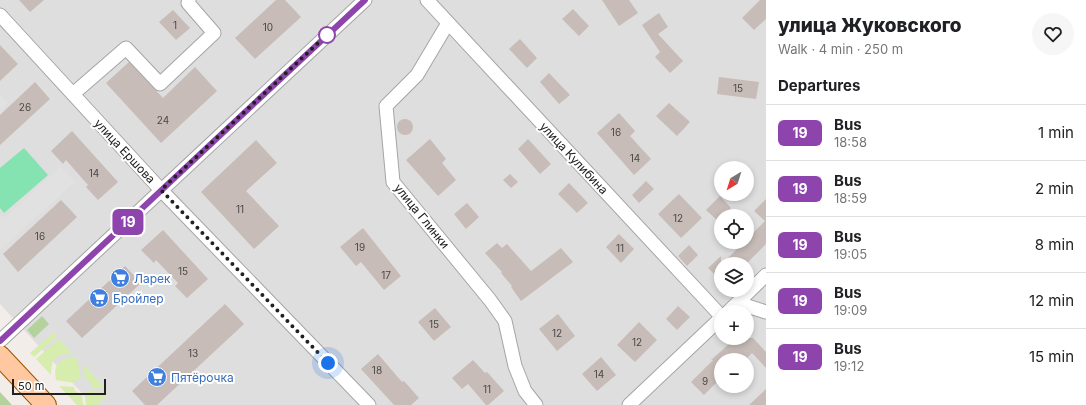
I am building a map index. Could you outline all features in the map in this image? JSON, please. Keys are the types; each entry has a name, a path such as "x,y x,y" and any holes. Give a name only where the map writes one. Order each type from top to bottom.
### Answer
{"main road":[{"path":"0,356 46,405"}],"street":[{"path":"73,94 126,48 160,84 214,34 188,2 188,0"},
{"path":"0,341 365,0"},
{"name":"улица Кулибина","path":"426,0 714,309"},
{"name":"улица Ершова","path":"0,15 161,190 369,405"},
{"name":"улица Глинки","path":"448,23 417,74 386,106 393,182 490,300 505,321 516,366 525,391 536,405"},
{"path":"735,305 766,275"},
{"path":"738,302 766,312"},
{"path":"629,405 714,324"}],"shaded area":[{"path":"0,0 766,0 766,405 93,405 0,304"},
{"path":"0,95 8,103 0,111"},
{"path":"61,166 75,182 0,250 0,214 4,218"}],"green space":[{"path":"24,148 48,175 4,213 0,208 0,168"},
{"path":"42,316 49,324 34,338 27,330"},
{"path":"54,332 57,336 34,357 30,353"},
{"path":"59,339 73,354 62,354 56,358 52,364 51,375 36,359"},
{"path":"71,357 77,358 81,378 76,380 74,383 56,380 56,367 63,360"},
{"path":"83,364 106,389 92,387 91,383 85,378"},
{"path":"59,386 74,387 75,391 82,395 83,405 77,405"},
{"path":"91,390 108,395 97,405 86,405 85,395"},
{"path":"0,392 12,405 0,405"}],"building":[{"path":"19,0 44,0 30,12"},
{"path":"276,0 285,0 301,17 255,59 235,38"},
{"path":"602,0 629,0 638,13 619,26"},
{"path":"760,0 766,0 766,19 754,30 742,18"},
{"path":"573,9 589,26 579,36 562,19"},
{"path":"173,10 190,28 176,40 159,22"},
{"path":"659,13 668,27 658,34 683,61 670,73 655,57 660,52 642,25"},
{"path":"520,39 537,58 527,68 509,49"},
{"path":"0,45 18,64 0,81"},
{"path":"129,62 163,98 195,67 217,91 161,143 106,83"},
{"path":"549,73 570,95 559,104 540,82"},
{"path":"719,77 759,82 756,99 717,94"},
{"path":"35,82 50,99 0,145 0,115"},
{"path":"669,103 690,122 677,136 656,116"},
{"path":"619,113 635,131 630,136 651,159 634,175 597,133"},
{"path":"402,119 408,119 413,124 411,133 408,135 402,135 397,130 397,124"},
{"path":"72,131 118,182 98,200 86,187 88,185 66,160 63,164 51,151"},
{"path":"430,139 446,159 442,163 456,180 438,196 406,160"},
{"path":"528,139 551,164 540,174 518,149"},
{"path":"256,140 277,163 246,191 279,226 254,249 201,192"},
{"path":"510,174 518,182 511,188 503,180"},
{"path":"646,181 654,189 639,203 632,195"},
{"path":"569,183 588,203 577,213 558,194"},
{"path":"679,194 702,218 681,238 658,214"},
{"path":"766,199 766,244 753,257 729,257 737,249 754,249 754,232 765,221 754,211"},
{"path":"61,200 77,217 18,272 3,254"},
{"path":"715,201 725,201 731,208 714,209 714,217 706,210"},
{"path":"467,203 479,217 466,229 454,214"},
{"path":"363,228 401,276 384,290 361,262 356,266 340,247"},
{"path":"163,230 208,279 187,298 175,286 178,283 156,260 154,263 141,250"},
{"path":"619,234 634,249 621,263 606,247"},
{"path":"497,243 502,248 507,244 531,271 561,248 573,262 521,301 511,287 512,286 501,273 502,272 485,253"},
{"path":"689,245 698,255 687,266 678,256"},
{"path":"714,262 714,274 708,268"},
{"path":"125,266 141,283 82,338 66,321"},
{"path":"225,304 244,324 157,405 145,405 132,391"},
{"path":"678,306 690,317 677,330 666,319"},
{"path":"435,308 451,327 434,341 418,322"},
{"path":"558,314 575,336 557,351 539,329"},
{"path":"639,322 657,340 635,362 617,345"},
{"path":"754,339 766,352 766,368 754,355 754,353 719,353 728,345 754,345"},
{"path":"378,354 402,382 404,381 419,398 411,405 394,405 361,369"},
{"path":"601,357 616,375 597,391 582,374"},
{"path":"714,357 714,385 704,395 691,382 713,360 711,360"},
{"path":"473,360 485,373 487,372 504,391 488,405 486,405 468,384 462,389 452,378"},
{"path":"766,389 766,405 749,405"}],"bus line":[{"name":"19","path":"0,341 365,0"}],"place":[{"name":"Ларек","path":"120,278"},
{"name":"Бройлер","path":"99,298"},
{"name":"Пятёрочка","path":"157,377"}],"route":[{"path":"327,35 330,32 161,190 328,363"}]}
